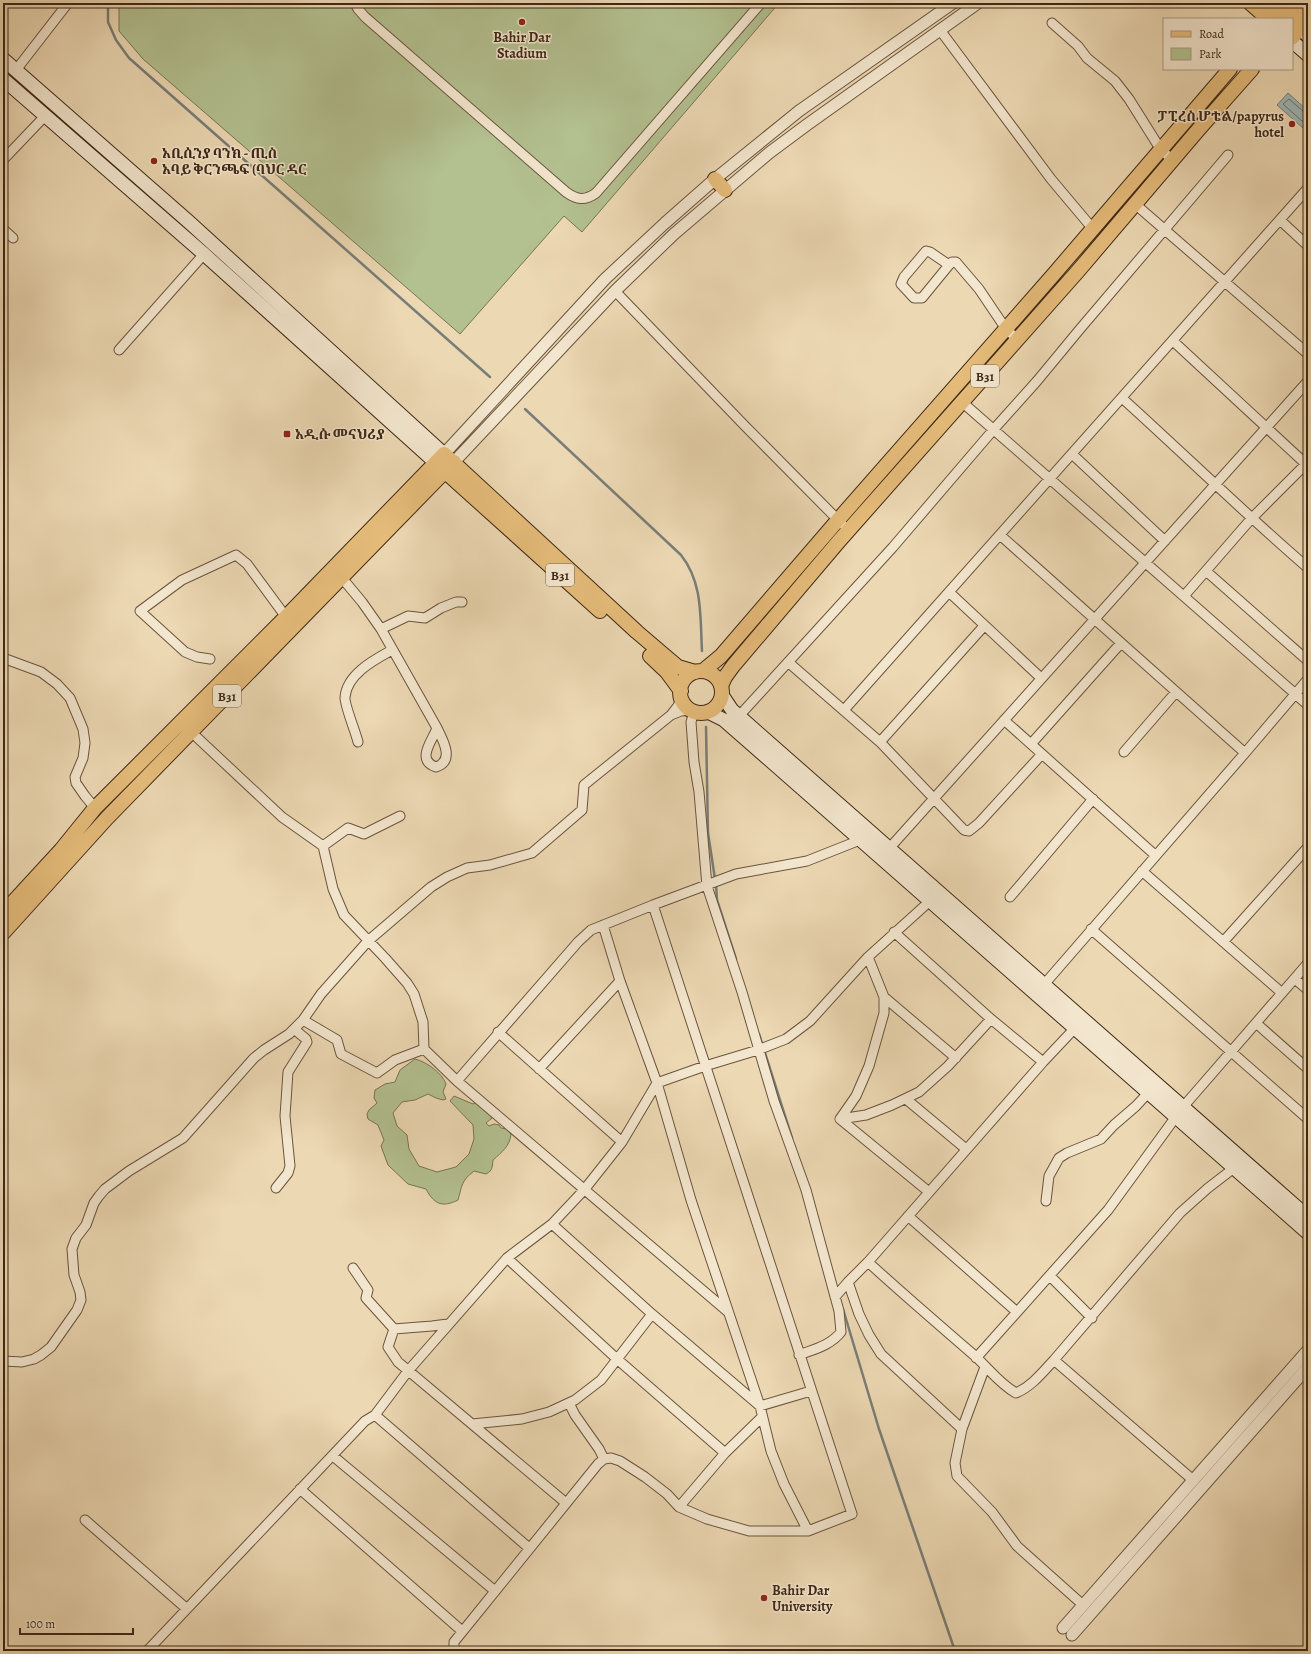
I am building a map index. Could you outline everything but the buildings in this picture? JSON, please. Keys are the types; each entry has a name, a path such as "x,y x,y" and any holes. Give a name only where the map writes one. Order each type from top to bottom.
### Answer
{"highway":[{"path":"1251,3 1266,18 1271,11 1290,17 1308,3"}],"main road":[{"path":"1293,42 1308,55"},
{"path":"3,59 189,222 445,463"},
{"name":"B31","path":"445,463 663,655 678,667 699,672 721,656 838,520 1066,261 1229,70"},
{"name":"B31","path":"722,691 725,677 733,666 849,530 1078,271 1251,70"},
{"path":"3,79 445,463"},
{"path":"715,179 725,190"},
{"path":"1066,261 1078,271"},
{"name":"B31","path":"3,933 107,818 192,733 342,578 445,463"},
{"name":"B31","path":"3,913 61,850 96,808 286,617 445,463"},
{"name":"B31","path":"445,463 663,667 681,694"},
{"path":"722,691 718,706 708,712 699,713 686,707 681,694 685,679 699,672 714,676 722,691 726,702 739,716 885,853 1180,1112 1308,1217"},
{"path":"708,712 724,720 860,840 885,853 930,901 961,919"},
{"path":"1040,989 1075,1028 1148,1093 1180,1112 1234,1168 1308,1233"}],"street":[{"path":"355,3 358,9 366,17 566,192 574,198 581,199 589,198 596,193 761,3"},
{"path":"445,463 605,279 634,251 715,179 799,111 953,3"},
{"path":"445,463 657,250 725,190 808,124 978,3"},
{"path":"16,70 65,5"},
{"path":"1052,23 1078,46 1087,58 1115,81 1129,98 1161,150 1173,160"},
{"path":"940,30 1051,179 1093,229"},
{"path":"3,160 45,116"},
{"path":"739,716 893,547 994,428 1037,382 1080,329 1228,155"},
{"path":"844,710 1308,188"},
{"path":"1135,204 1308,354"},
{"path":"1280,220 1308,246"},
{"path":"3,229 13,238"},
{"path":"949,265 930,252 926,251 904,277 901,284 914,298 922,298 949,265 952,262 956,262 966,272 1006,329 1017,340"},
{"path":"119,350 204,254"},
{"path":"615,291 849,530"},
{"path":"1173,341 1307,464 1251,519 1184,596"},
{"path":"885,853 1308,381"},
{"path":"1122,398 1216,483 1251,519 1308,568"},
{"path":"962,402 994,428 1308,705"},
{"path":"1072,454 1165,541"},
{"path":"1000,535 1245,753"},
{"path":"210,659 197,657 185,652 140,611 182,580 236,555 247,564 286,617"},
{"path":"1206,571 1308,661"},
{"path":"342,578 362,602 381,629 437,728"},
{"path":"949,592 1041,678"},
{"path":"381,629 408,616 425,618 441,608 456,602 462,602"},
{"path":"880,742 984,626"},
{"path":"1031,744 1121,643"},
{"path":"358,742 344,698 349,684 365,666 392,650"},
{"path":"3,658 41,672 64,690 70,698 83,729 85,743 83,758 75,777 76,782 85,796 96,808"},
{"path":"788,662 880,742 964,830 969,831 979,823 1042,754"},
{"path":"1040,989 1308,679"},
{"path":"1124,752 1176,692"},
{"path":"3,1361 22,1362 42,1355 51,1347 77,1310 81,1300 74,1275 72,1249 76,1238 86,1225 94,1204 105,1188 182,1138 254,1058 289,1034 303,1020 321,994 368,941 431,887 447,877 467,868 490,865 532,853 582,810 584,785 671,715 678,706 681,694"},
{"path":"671,715 681,711 692,711 691,722 707,886 742,992 774,1101 806,1190 839,1311 841,1332 836,1338 828,1344 799,1355"},
{"path":"1004,720 1155,855"},
{"path":"181,723 282,817 323,846 333,890 344,915 403,978 414,994 423,1022 424,1049 457,1081 727,1311"},
{"path":"1010,897 1093,799"},
{"path":"323,846 348,828 364,834 400,816"},
{"path":"457,1081 498,1032 578,942 591,930 736,874 807,861 860,840"},
{"path":"1223,942 1308,847"},
{"path":"1142,871 1282,993"},
{"path":"147,1651 365,1421 375,1415 408,1371 507,1258 552,1224 584,1190 622,1142 657,1083 705,1066 759,1050 786,1039 810,1021 868,957 930,901"},
{"path":"454,1651 454,1642 462,1631 598,1464 604,1459 611,1458 620,1461 639,1473 667,1494 679,1507 707,1519 749,1531 808,1531 852,1514 653,905"},
{"path":"603,925 620,981 657,1083 691,1200 760,1406 771,1450 784,1484 808,1531"},
{"path":"1091,930 1308,1119"},
{"path":"894,932 991,1020 1043,1062"},
{"path":"840,1119 856,1096 869,1066 884,1013 884,997 868,957"},
{"path":"976,1358 1108,1210 1180,1112 1308,963"},
{"path":"1295,978 1308,990"},
{"path":"540,1069 620,981"},
{"path":"884,997 956,1058"},
{"path":"303,1020 337,1040 341,1054 377,1073 395,1060 424,1049"},
{"path":"840,1119 866,1115 906,1099 919,1092 956,1058 991,1020"},
{"path":"1256,1023 1308,1069"},
{"path":"835,1297 868,1262 966,1149 1075,1028"},
{"path":"276,1188 288,1172 290,1166 285,1116 288,1072 307,1042 306,1039 294,1029"},
{"path":"498,1032 622,1142"},
{"path":"1046,1201 1049,1176 1059,1158 1066,1153 1101,1139 1148,1093"},
{"path":"906,1099 966,1149"},
{"path":"840,1119 929,1192"},
{"path":"868,1262 922,1312 976,1358 1009,1389 1016,1393 1024,1389 1038,1377 1054,1360 1092,1318 1180,1213 1208,1188 1234,1168"},
{"path":"908,1216 1017,1312"},
{"path":"552,1224 652,1314 760,1406"},
{"path":"507,1258 617,1359 725,1453"},
{"path":"353,1268 368,1290 366,1298 394,1329"},
{"path":"1050,1276 1092,1318"},
{"path":"848,1282 859,1314 869,1335 881,1354 962,1429"},
{"path":"472,1424 522,1419 549,1412 569,1403 601,1380 652,1314"},
{"path":"394,1329 448,1324"},
{"path":"394,1329 388,1347 398,1362 566,1503"},
{"path":"1219,1460 1308,1350"},
{"path":"1054,1360 1193,1480"},
{"path":"985,1367 962,1429 955,1463 957,1476 992,1512 1017,1546 1083,1605"},
{"path":"1210,1470 1193,1480 1083,1605 1067,1631 1219,1460 1308,1367"},
{"path":"760,1406 811,1391"},
{"path":"569,1403 575,1415 596,1443 604,1459"},
{"path":"375,1415 529,1548"},
{"path":"679,1507 725,1453 762,1417"},
{"path":"333,1456 495,1591"},
{"path":"300,1489 462,1631"},
{"path":"85,1520 187,1609"}],"green space":[{"path":"119,3 779,3 582,232 564,216 460,334 143,59 119,31"},
{"path":"415,1059 434,1068 446,1084 443,1092 446,1099 443,1100 428,1094 415,1100 402,1102 393,1113 397,1126 407,1135 409,1149 419,1166 437,1172 456,1167 469,1154 474,1139 473,1125 450,1101 454,1096 473,1104 476,1102 488,1112 492,1118 486,1123 489,1126 494,1124 499,1125 501,1128 507,1129 511,1134 507,1145 493,1160 490,1171 486,1174 474,1171 464,1181 458,1200 447,1204 435,1201 426,1189 408,1184 388,1165 381,1146 384,1140 378,1125 368,1119 367,1114 369,1110 377,1103 374,1098 375,1090 385,1084 395,1082 400,1070"}],"water":[{"path":"1288,93 1308,111 1308,123 1303,128 1277,105"}],"waterway":[{"path":"108,3 108,22 116,40 129,58 490,377"},
{"path":"525,409 681,555 688,566 697,588 702,651"},
{"path":"706,727 708,833 715,879"},
{"path":"716,884 717,900 736,959"},
{"path":"759,1034 792,1138"},
{"path":"843,1309 879,1429 955,1651"}],"place":[{"name":"Bahir Dar Stadium","path":"522,22"},
{"name":"ፓፒረስ ሆቴል/papyrus hotel","path":"1292,124"},
{"name":"አቢሲንያ ባንክ - ጢስ አባይ ቅርንጫፍ (ባህር ዳር","path":"154,161"},
{"name":"አዲሱ መናህሪያ","path":"287,434"},
{"name":"Bahir Dar University","path":"764,1598"}]}
